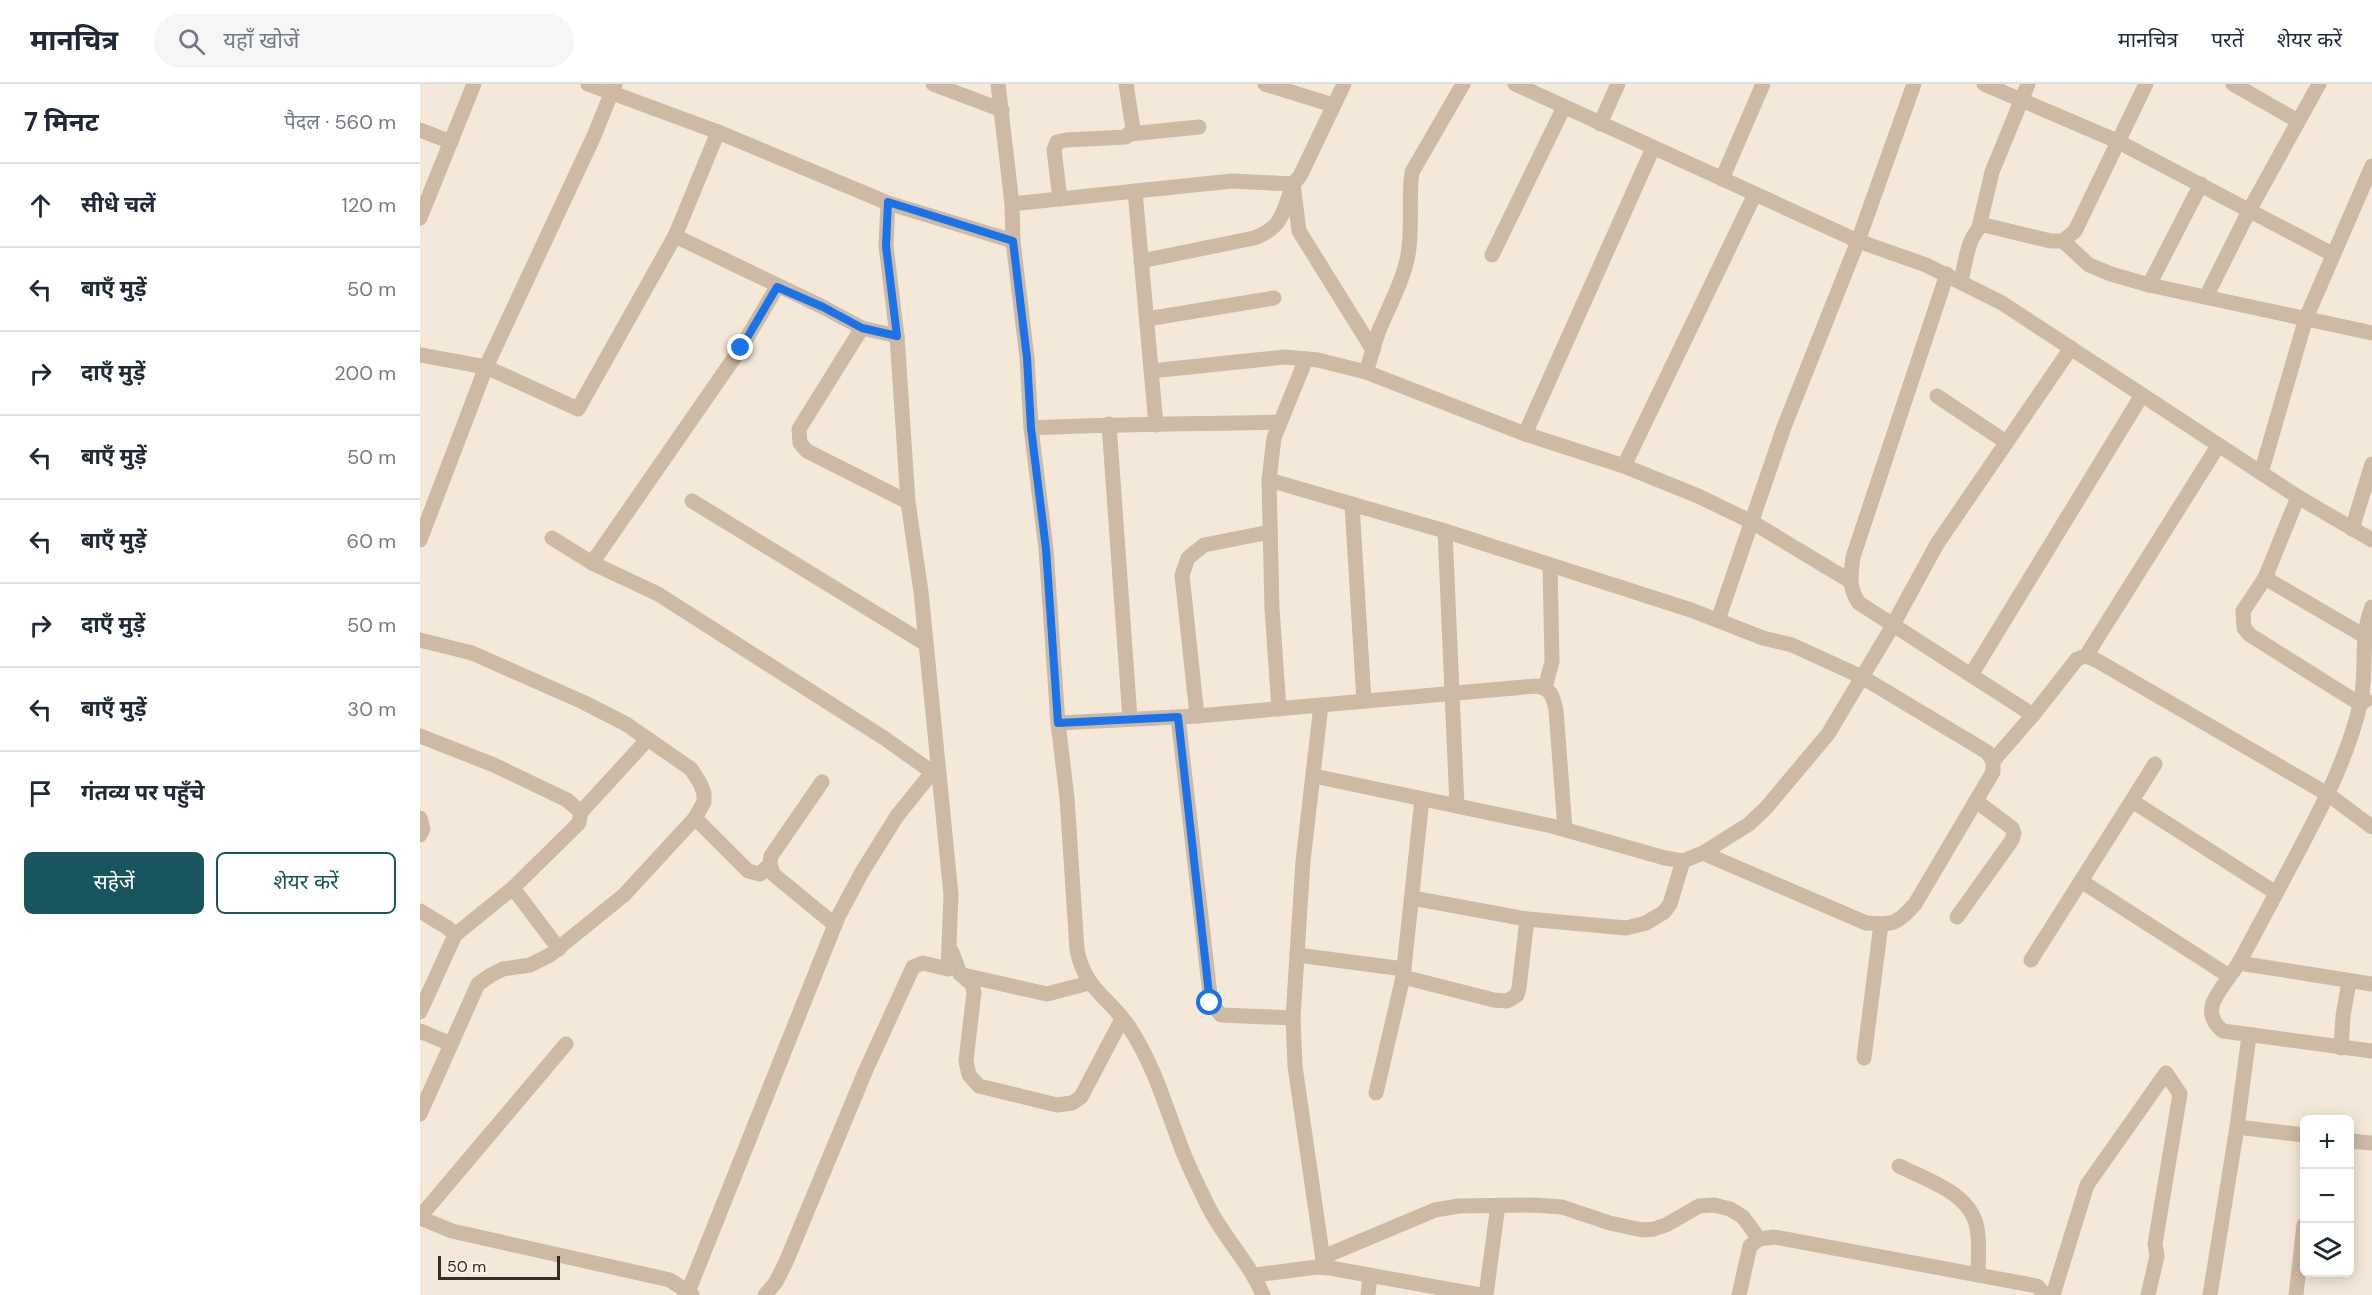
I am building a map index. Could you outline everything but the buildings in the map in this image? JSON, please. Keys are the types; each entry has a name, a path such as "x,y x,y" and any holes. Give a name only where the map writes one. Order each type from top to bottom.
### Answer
{"street":[{"path":"420,218 474,84"},
{"path":"588,84 613,88 888,202 1013,241"},
{"path":"933,84 1002,110"},
{"path":"998,84 1027,358 1031,428 1046,549 1058,723 1067,798 1077,950 1080,965 1089,983 1128,1026 1157,1078 1180,1145 1208,1205 1255,1275 1263,1295"},
{"path":"1126,84 1133,129 1130,134"},
{"path":"1265,84 1333,105"},
{"path":"1142,261 1269,233 1281,218 1293,184 1300,176 1344,84"},
{"path":"1366,372 1408,257 1412,216 1410,188 1412,172 1463,84"},
{"path":"1515,84 1858,241 1926,265 1961,281 2002,303 2261,474 2372,540"},
{"path":"1600,124 1618,84"},
{"path":"1722,179 1763,84"},
{"path":"1718,620 1784,427 1858,241 1914,84"},
{"path":"1984,84 2117,141 2332,254"},
{"path":"1961,281 1974,234 1979,227 1992,172 2028,84"},
{"path":"1979,227 1984,225 2051,242 2063,241 2075,231 2146,84"},
{"path":"2233,84 2298,121"},
{"path":"2206,297 2250,209 2319,84"},
{"path":"420,540 486,367 613,88"},
{"path":"1492,255 1564,107"},
{"path":"1059,199 1054,150 1057,142 1126,137 1130,134 1199,127"},
{"path":"420,130 451,141"},
{"path":"420,355 486,367 578,409 675,236 718,132"},
{"path":"1526,434 1653,148"},
{"path":"2261,474 2306,318 2372,166"},
{"path":"1012,204 1232,181 1293,184"},
{"path":"1293,184 1299,231 1373,350"},
{"path":"2150,285 2201,184"},
{"path":"1136,191 1156,425"},
{"path":"1624,466 1755,194"},
{"path":"765,1295 786,1262 865,1072 913,967 923,963 948,969 951,895 935,769 926,644 908,502 897,336 886,246 888,202"},
{"path":"675,236 862,328 897,336"},
{"path":"2063,241 2090,265 2150,285 2372,333"},
{"path":"1947,274 1853,557 1850,581 1853,594 1859,603 2033,715"},
{"path":"592,563 741,348 777,287"},
{"path":"1147,319 1274,298"},
{"path":"862,328 799,429 800,443 807,451 908,502"},
{"path":"1314,776 1565,829 1665,858 1683,861 1703,853 1749,824 1766,808 1827,734 1893,625 1937,544 2071,348"},
{"path":"1151,370 1285,357 1306,359 1366,372 1526,434 1624,466 1698,496 1752,522 1850,581"},
{"path":"1279,709 1272,609 1269,480 1274,438 1306,359"},
{"path":"1971,675 2142,395"},
{"path":"1937,396 2006,442"},
{"path":"1031,428 1109,424 1280,422"},
{"path":"1109,424 1130,719"},
{"path":"1993,761 2078,659 2086,656 2218,446"},
{"path":"2352,529 2372,464"},
{"path":"1269,480 1445,531 1718,620 1763,638 1792,645 1862,677 1987,752 1993,761 1994,772 1915,904 1899,922 1890,925 1866,923 1703,853"},
{"path":"2298,497 2265,578 2243,611 2244,628 2250,635 2366,699"},
{"path":"692,501 926,644"},
{"path":"1352,504 1364,701"},
{"path":"1445,531 1457,806"},
{"path":"1197,716 1182,575 1188,558 1204,545 1270,532"},
{"path":"552,538 592,563 658,594 935,769"},
{"path":"1545,687 1552,662 1550,565"},
{"path":"2265,578 2366,637"},
{"path":"2372,607 2366,623 2364,678 2366,699 2344,760 2329,795 2239,963 2213,1004 2212,1016 2217,1026 2223,1031 2372,1051"},
{"path":"420,640 472,653 583,702 626,724 691,769 704,793 704,802 694,818 624,895 550,955 530,965 503,969 478,984 420,1114"},
{"path":"2086,656 2329,795 2372,827"},
{"path":"1058,723 1197,716 1545,687 1552,694 1556,710 1565,829"},
{"path":"1321,705 1304,861 1293,1018 1295,1066 1324,1262"},
{"path":"1178,717 1210,1003 1221,1015 1293,1018"},
{"path":"420,736 495,765 567,800 578,807 581,812"},
{"path":"420,1012 455,935 513,888 579,823 581,812 648,739"},
{"path":"2031,960 2155,764"},
{"path":"566,1044 420,1217 452,1231 670,1280 690,1293 835,925 862,872 897,816 935,769"},
{"path":"822,782 771,856 770,864 773,874 835,925"},
{"path":"1376,1093 1404,973 1422,799"},
{"path":"1957,917 2012,840 2014,833 2012,828 1976,801"},
{"path":"2132,801 2276,893"},
{"path":"420,818 423,829 420,835"},
{"path":"694,818 748,871 760,874 770,864"},
{"path":"1412,898 1527,919 1626,928 1646,923 1665,912 1670,904 1683,861"},
{"path":"2081,881 2229,976"},
{"path":"513,888 559,949"},
{"path":"420,911 448,928 455,935"},
{"path":"1297,955 1404,973 1494,1000 1507,1001 1517,995 1519,988 1527,919"},
{"path":"1864,1058 1881,924"},
{"path":"950,946 960,974 972,984 974,992 966,1061 969,1075 979,1086 1057,1106 1072,1103 1081,1096 1122,1019"},
{"path":"2239,963 2372,984"},
{"path":"960,974 1047,994 1089,983"},
{"path":"2341,1048 2343,1016 2349,982"},
{"path":"420,1031 451,1044"},
{"path":"2210,1295 2249,1036"},
{"path":"2053,1295 2087,1185 2166,1073 2180,1094 2156,1244 2157,1256 2148,1295"},
{"path":"2237,1127 2300,1135"},
{"path":"2354,1141 2372,1143"},
{"path":"1899,1166 1963,1200 1972,1212 1977,1228 1978,1275"},
{"path":"1486,1295 1498,1205"},
{"path":"1255,1275 1324,1262 1435,1210 1460,1206 1562,1208 1642,1230 1654,1229 1666,1224 1699,1206 1714,1205 1731,1209 1743,1216 1759,1239"},
{"path":"1739,1295 1750,1246 1759,1239 1774,1237 2037,1286 2045,1295"},
{"path":"2296,1295 2300,1260"},
{"path":"1324,1262 1370,1275 1472,1294"},
{"path":"1368,1295 1370,1275"}],"route":[{"path":"741,348 777,287 823,307 862,328 897,336 886,246 888,202 999,239 1013,241 1027,358 1031,428 1046,549 1058,723 1178,717 1210,1003"}]}
